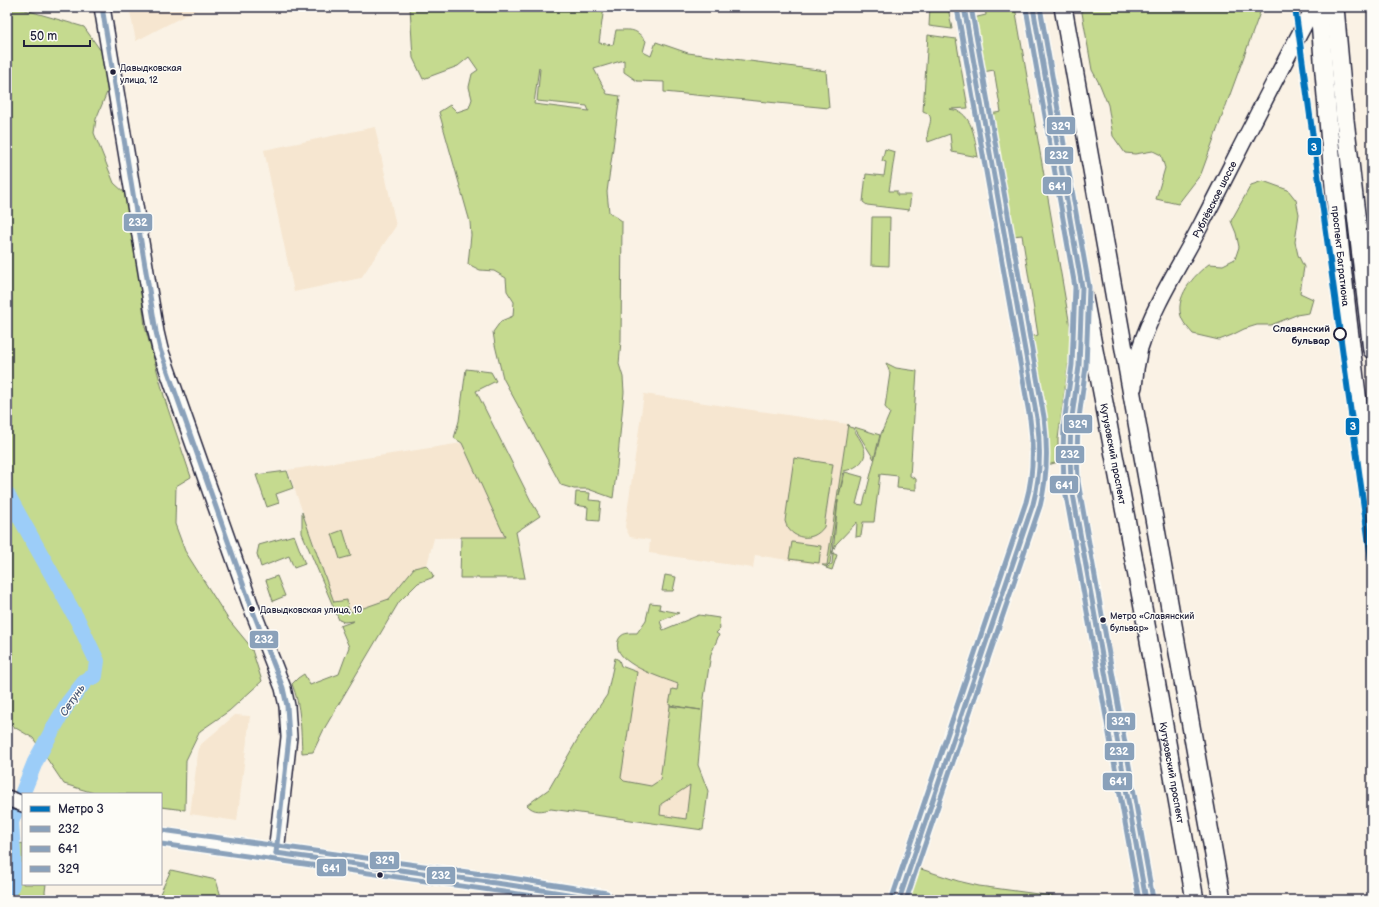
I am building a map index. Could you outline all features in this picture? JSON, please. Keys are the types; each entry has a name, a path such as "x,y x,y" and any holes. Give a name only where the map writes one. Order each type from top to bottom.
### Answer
{"main road":[{"name":"Кутузовский проспект","path":"1033,7 1082,287 1146,621 1195,900"},
{"path":"1063,7 1222,900"},
{"name":"проспект Багратиона","path":"1319,7 1327,117 1356,395 1372,505"},
{"name":"проспект Багратиона","path":"1335,7 1346,127 1372,350"}],"street":[{"path":"102,7 160,349 252,609 283,688 287,706 289,737 276,853"},
{"path":"899,900 1038,490 1042,457 1037,418 964,7"},
{"name":"Рублёвское шоссе","path":"1132,398 1137,362 1141,348 1161,300 1314,7"},
{"path":"1082,287 1079,366 1070,439 1071,483 1146,900"},
{"path":"7,798 22,804"},
{"path":"162,837 510,885 606,900"}],"shaded area":[{"path":"129,7 201,7 136,41"},
{"path":"375,127 396,226 361,278 294,292 264,150"},
{"path":"644,394 848,424 827,566 755,555 753,568 649,553 650,540 630,537 625,527"},
{"path":"462,443 505,537 434,538 427,565 414,568 389,599 339,617 288,470"},
{"path":"637,643 708,653 686,819 574,804 630,694"},
{"path":"235,715 250,716 237,821 190,814 199,746"}],"green space":[{"path":"7,7 14,7 84,27 103,54 110,85 96,119 94,133 114,183 126,194 136,245 145,327 166,403 191,477 176,486 175,524 185,551 228,619 251,647 262,681 229,711 200,731 186,760 185,810 162,807 162,793 94,793 64,784 33,738 7,723"},
{"path":"410,7 604,7 599,43 613,45 616,30 630,30 639,34 646,41 643,52 651,56 656,42 688,53 826,71 829,108 664,92 664,82 637,81 624,72 624,60 594,69 607,94 620,96 607,192 609,212 622,221 621,341 619,364 623,377 624,392 613,498 588,489 574,489 561,485 503,378 493,332 501,321 513,316 514,302 507,291 506,278 494,271 480,270 468,264 471,235 470,222 439,112 450,105 457,112 469,108 472,99 469,87 472,74 478,70 469,57 458,66 423,79 413,58","holes":["539,67 537,101 587,106 589,111 534,104"]},
{"path":"930,7 948,7 952,29 929,26"},
{"path":"985,7 1015,7 1070,326 1071,345 1058,439 1058,462 1048,465 1049,449 1030,337 1038,335 1022,235 1013,236 990,114 1001,112 994,70 983,72 973,18 986,15"},
{"path":"1081,7 1262,7 1201,174 1178,204 1156,199 1165,168 1161,155 1153,151 1135,154 1125,153 1113,136 1108,105 1092,70"},
{"path":"928,35 956,39 968,108 950,109 956,110 965,116 971,126 978,157 952,152 950,134 928,142 927,137 931,120 928,113 923,111"},
{"path":"885,149 895,152 889,191 897,191 897,195 911,195 909,210 867,205 863,202 866,174 884,176 886,162 882,161"},
{"path":"1263,181 1288,190 1296,200 1299,214 1295,242 1298,255 1304,267 1300,293 1313,299 1309,313 1296,315 1271,325 1257,325 1219,340 1193,334 1185,325 1180,311 1180,303 1186,288 1197,274 1209,264 1223,265 1235,259 1239,247 1236,233 1231,221 1251,185"},
{"path":"872,217 890,217 889,266 871,265"},
{"path":"886,363 896,368 917,371 910,476 916,479 916,490 897,488 898,476 880,474 874,522 863,522 861,536 856,537 857,522 836,544 833,550 838,500 830,563 826,567 822,565 827,565 848,424 849,427 853,428 864,448 865,453 860,464 844,471 839,495 845,472 863,477 856,504 863,505 881,434 890,413 885,407 890,373"},
{"path":"466,369 491,372 496,381 476,391 540,516 516,532 525,578 460,578 461,537 505,537 462,443 454,438 459,421"},
{"path":"854,427 880,435 874,459"},
{"path":"794,458 833,464 824,527 819,532 808,537 802,537 792,532 785,521"},
{"path":"287,471 293,488 276,494 279,503 267,507 256,475"},
{"path":"576,492 590,493 589,500 601,501 599,521 587,520 588,507 575,505"},
{"path":"302,512 334,602 347,600 348,608 352,612 389,599 414,568 427,565 434,577 418,583 399,602 324,729 313,752 302,753 299,709 292,684 304,674 310,685 339,674 349,647 340,626 354,621 344,622 339,620 302,533"},
{"path":"343,530 351,556 340,559 332,534"},
{"path":"294,535 305,564 294,568 289,556 261,567 257,554 259,545"},
{"path":"792,542 821,546 819,563 789,559"},
{"path":"833,553 837,555 832,570 826,568 832,564"},
{"path":"665,575 676,577 673,591 662,591"},
{"path":"277,576 285,596 273,601 266,580"},
{"path":"650,603 660,604 659,609 679,613 660,621 663,630 699,615 719,618 720,629 716,633 719,635 711,654 704,698 698,765 708,791 703,830 551,809 541,811 530,808 527,805 549,789 580,735 607,695 615,658 619,660 621,666 637,672 621,778 624,781 651,786 660,780 670,706 701,710 669,705 672,689 677,690 678,684 651,674 630,663 622,656 618,649 619,638 626,634 637,633 646,620","holes":["690,785 686,819 660,815 661,804"]},
{"path":"22,843 22,885 46,885 45,892 47,900 7,900 7,847"},
{"path":"917,868 979,886 1082,900 905,900"},
{"path":"171,870 216,880 222,900 157,900"}],"waterway":[{"name":"Сетунь","path":"7,494 78,621 97,661 95,676 86,680 68,703 35,762 23,793"},
{"name":"Сетунь","path":"7,899 12,884 14,868 11,822 22,794"}],"metro line":[{"name":"3","path":"1295,7 1372,566"}],"transit line":[{"name":"232","path":"102,7 160,349 252,609 283,688 287,706 289,737 276,853"},
{"name":"232","path":"899,900 1033,504 1039,472 1040,451 1037,418 964,7"},
{"name":"641","path":"906,900 1040,506 1046,473 1047,451 1044,417 971,7"},
{"name":"232","path":"1033,7 1082,287 1079,366 1071,424 1071,483 1146,900"},
{"name":"329","path":"1040,7 1089,287 1086,366 1078,425 1078,482 1153,899"},
{"name":"329","path":"892,898 1026,502 1032,471 1033,451 1030,419 957,8"},
{"name":"641","path":"1026,8 1075,287 1072,365 1064,424 1064,484 1139,900"},
{"name":"329","path":"162,830 511,878 607,893"},
{"name":"641","path":"162,844 561,900"},
{"name":"232","path":"276,853 510,885 606,900"}],"place":[{"name":"Давыдковская улица, 12","path":"113,72"},
{"name":"Славянский бульвар","path":"1340,334"},
{"name":"Давыдковская улица, 10","path":"252,609"},
{"name":"Метро «Славянский бульвар»","path":"1103,620"}]}
